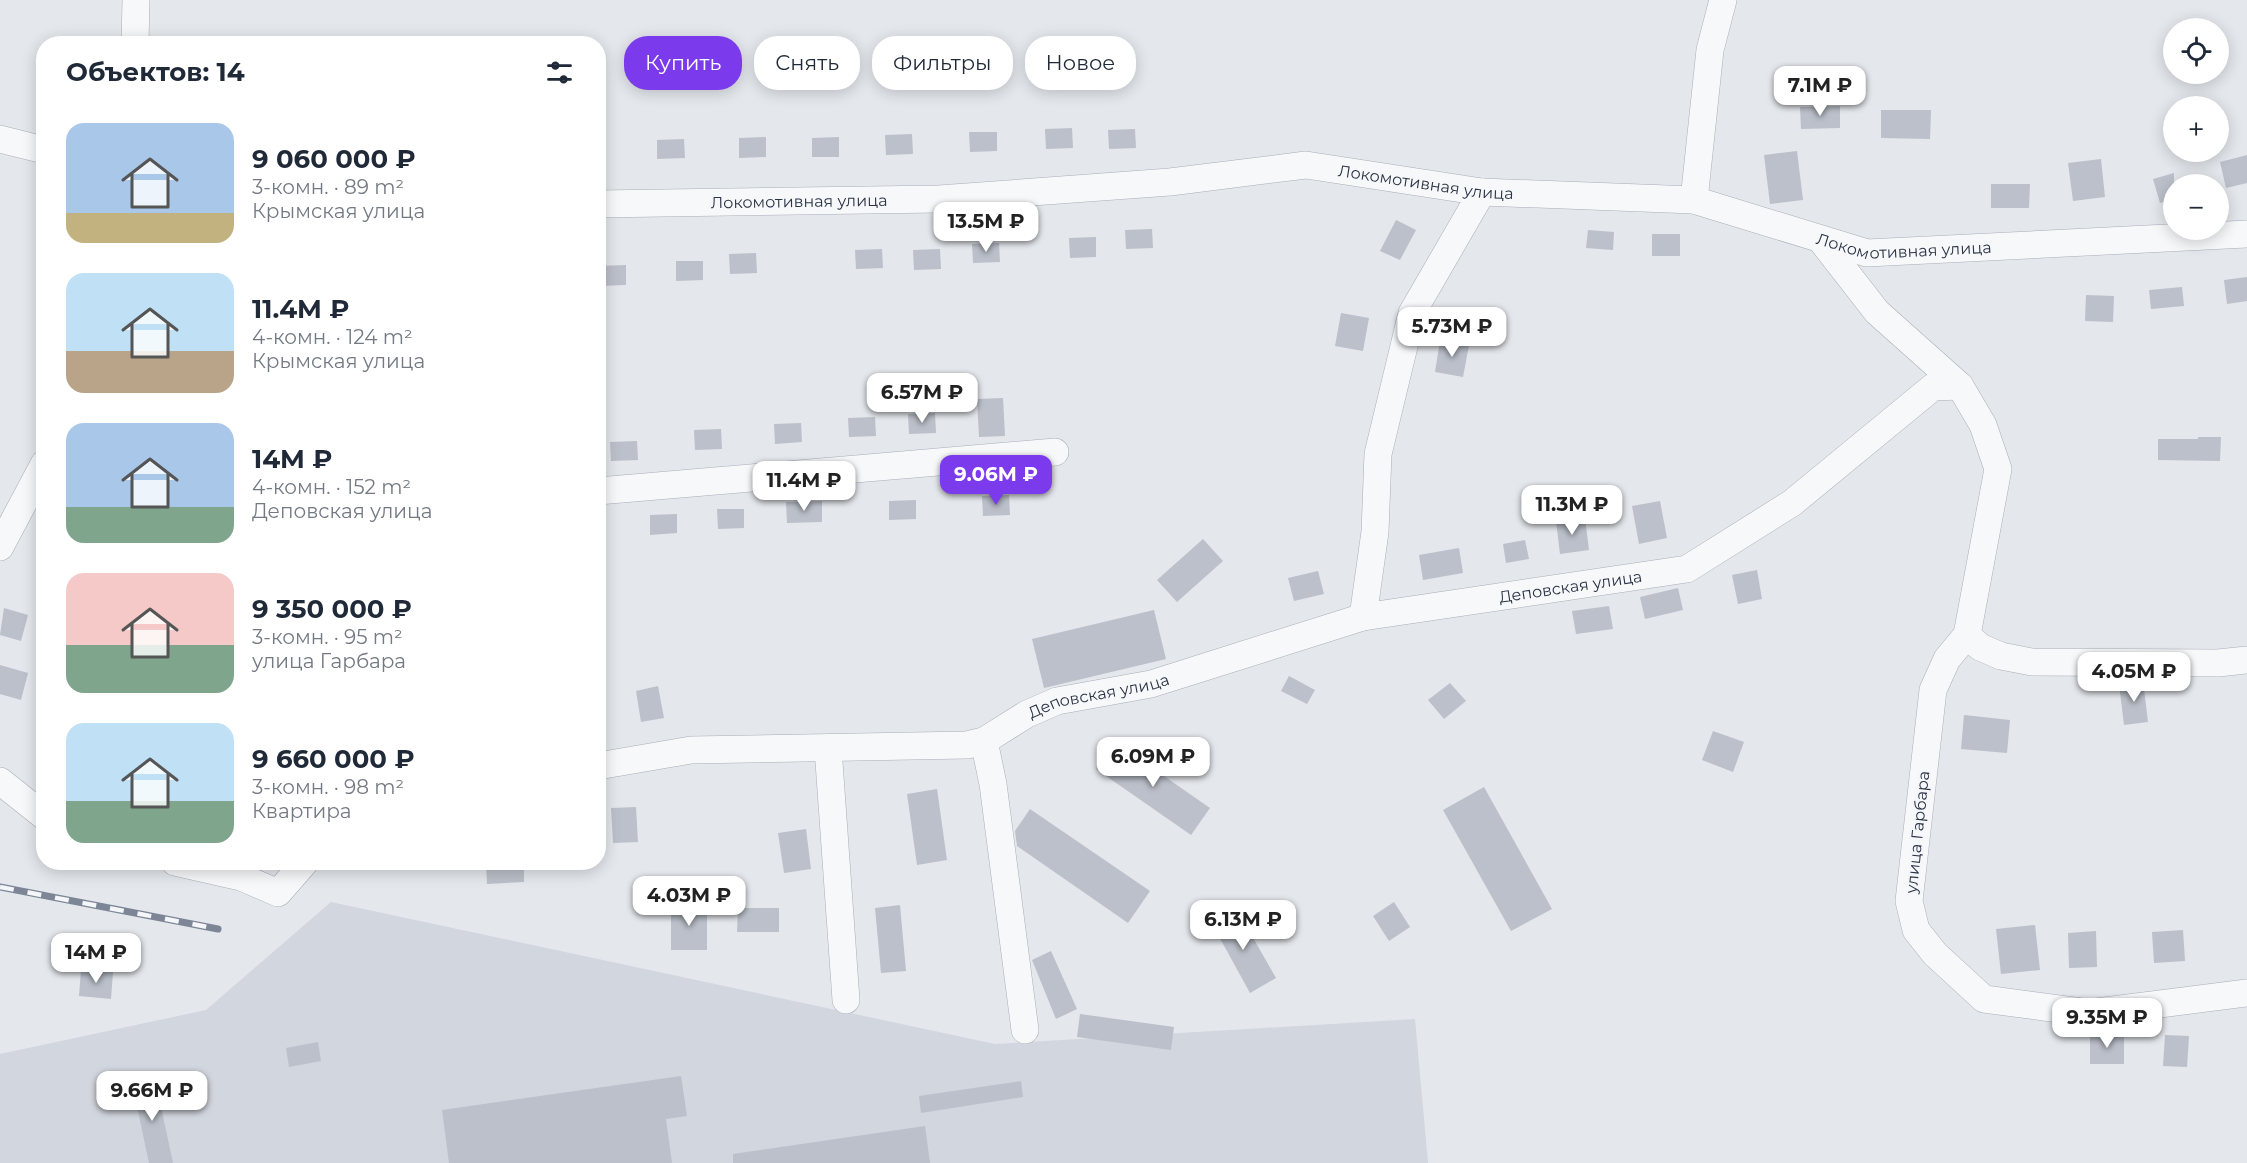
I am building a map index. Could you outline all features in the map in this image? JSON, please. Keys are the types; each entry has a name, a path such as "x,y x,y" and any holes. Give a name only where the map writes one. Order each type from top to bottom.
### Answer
{"street":[{"path":"135,36 136,0"},
{"path":"1694,200 1710,50 1723,0"},
{"path":"0,139 36,148"},
{"name":"Локомотивная улица","path":"606,204 939,199 1170,182 1306,165 1482,192 1694,200 1867,253 2247,234"},
{"path":"1363,617 1375,532 1378,454 1412,314 1482,192"},
{"path":"1821,240 1877,312 1960,386 1983,425 1998,469 1967,634 1980,647 2001,656 2032,662 2218,663 2247,660"},
{"name":"Деповская улица","path":"606,765 691,750 967,745 984,741 1027,714 1057,701 1151,684 1363,617 1687,568 1792,503 1933,387 1960,386"},
{"path":"606,490 1055,452"},
{"path":"0,547 36,479"},
{"name":"улица Гарбара","path":"1967,634 1947,659 1933,690 1909,901 1916,930 1935,954 1984,999 2089,1013 2247,993"},
{"path":"984,741 993,784 1025,1030"},
{"path":"828,748 846,1000"},
{"path":"0,781 36,810"},
{"path":"208,870 241,878 278,893 298,870"}],"shaded area":[{"path":"331,902 995,1044 1415,1019 1428,1163 0,1163 0,1054 206,1010"}],"building":[{"path":"1840,106 1840,128 1801,129 1800,107"},
{"path":"1881,110 1931,110 1930,139 1881,138"},
{"path":"1072,128 1073,148 1046,149 1045,129"},
{"path":"1135,129 1136,148 1109,149 1108,130"},
{"path":"969,132 997,132 997,151 970,152"},
{"path":"912,134 913,154 886,155 885,135"},
{"path":"766,137 766,157 739,158 739,138"},
{"path":"839,137 839,157 812,157 812,138"},
{"path":"684,139 685,158 657,159 657,140"},
{"path":"1797,151 1803,200 1770,204 1764,155"},
{"path":"2247,155 2247,183 2229,187 2229,174 2223,174 2220,162 2229,162 2229,160"},
{"path":"2101,159 2105,197 2073,201 2068,163"},
{"path":"2163,176 2163,202 2160,203 2153,179"},
{"path":"1991,184 2030,184 2029,208 1991,208"},
{"path":"1396,220 1416,230 1400,260 1380,251"},
{"path":"1152,229 1153,248 1126,249 1125,230"},
{"path":"1588,230 1614,232 1613,250 1586,248"},
{"path":"1652,234 1680,234 1680,256 1652,256"},
{"path":"1096,237 1096,257 1070,258 1069,238"},
{"path":"999,243 1000,262 973,263 972,244"},
{"path":"882,249 883,268 856,269 855,250"},
{"path":"940,249 941,269 914,270 913,250"},
{"path":"756,253 757,273 730,274 729,254"},
{"path":"676,261 703,261 703,280 676,281"},
{"path":"626,265 626,285 606,286 606,266"},
{"path":"2247,277 2247,301 2227,304 2224,280"},
{"path":"2182,287 2184,306 2151,309 2149,290"},
{"path":"2086,295 2114,296 2113,322 2085,321"},
{"path":"1341,313 1369,318 1363,351 1335,346"},
{"path":"1440,340 1469,345 1463,377 1435,372"},
{"path":"1003,398 1005,436 979,437 977,399"},
{"path":"935,413 936,433 909,434 908,414"},
{"path":"875,417 876,436 849,437 848,418"},
{"path":"801,423 802,442 775,444 774,424"},
{"path":"721,429 722,449 695,450 694,430"},
{"path":"2198,437 2221,437 2220,461 2158,460 2158,439 2198,439"},
{"path":"637,441 638,460 611,461 610,442"},
{"path":"1009,495 1010,515 983,516 982,496"},
{"path":"916,500 916,519 889,520 889,501"},
{"path":"822,501 822,522 787,523 786,502"},
{"path":"1660,501 1667,538 1639,544 1632,506"},
{"path":"717,509 744,509 744,528 718,529"},
{"path":"677,514 677,533 650,535 650,515"},
{"path":"1585,518 1589,550 1560,554 1556,521"},
{"path":"1203,539 1223,561 1177,602 1157,580"},
{"path":"1525,540 1529,559 1506,563 1503,544"},
{"path":"1459,548 1463,573 1423,580 1419,555"},
{"path":"1757,570 1762,599 1738,604 1732,575"},
{"path":"1318,571 1324,594 1294,601 1288,578"},
{"path":"1678,588 1683,610 1645,619 1640,597"},
{"path":"1609,606 1613,629 1576,634 1572,611"},
{"path":"4,608 28,615 21,641 0,635"},
{"path":"1154,610 1166,659 1044,688 1032,639"},
{"path":"0,665 28,673 21,700 0,694"},
{"path":"1289,676 1315,690 1307,704 1281,691"},
{"path":"2143,681 2148,722 2124,725 2119,684"},
{"path":"1450,683 1466,701 1444,719 1428,700"},
{"path":"658,686 664,718 641,722 636,691"},
{"path":"1964,715 2010,720 2007,753 1961,749"},
{"path":"1713,731 1744,742 1733,772 1702,760"},
{"path":"1115,742 1210,808 1191,835 1096,769"},
{"path":"1484,787 1552,909 1511,931 1443,810"},
{"path":"937,789 947,860 917,865 907,794"},
{"path":"636,807 638,842 613,843 611,808"},
{"path":"1030,809 1150,891 1128,923 1017,846 1015,831"},
{"path":"806,829 811,869 784,873 778,833"},
{"path":"486,870 524,870 524,882 487,884"},
{"path":"1394,902 1410,927 1389,941 1373,916"},
{"path":"671,903 707,903 707,950 671,950"},
{"path":"900,905 906,971 881,973 875,908"},
{"path":"738,908 779,908 779,932 737,932"},
{"path":"1236,908 1276,978 1250,993 1211,922"},
{"path":"2035,925 2040,970 2001,974 1996,929"},
{"path":"2183,930 2185,961 2154,963 2152,932"},
{"path":"2096,931 2097,967 2069,968 2068,933"},
{"path":"1051,951 1077,1009 1056,1019 1032,960"},
{"path":"81,970 113,972 111,999 79,996"},
{"path":"1080,1014 1174,1027 1171,1050 1077,1037"},
{"path":"2124,1033 2124,1064 2090,1064 2090,1034"},
{"path":"2165,1035 2189,1036 2187,1067 2163,1066"},
{"path":"318,1042 321,1061 289,1067 286,1048"},
{"path":"681,1076 687,1116 666,1119 672,1163 449,1163 442,1110"},
{"path":"155,1079 173,1163 149,1163 132,1083"},
{"path":"1021,1081 1023,1097 921,1113 919,1096"},
{"path":"925,1126 930,1163 733,1163 733,1154"}],"railway":[{"path":"0,887 218,929"}]}
